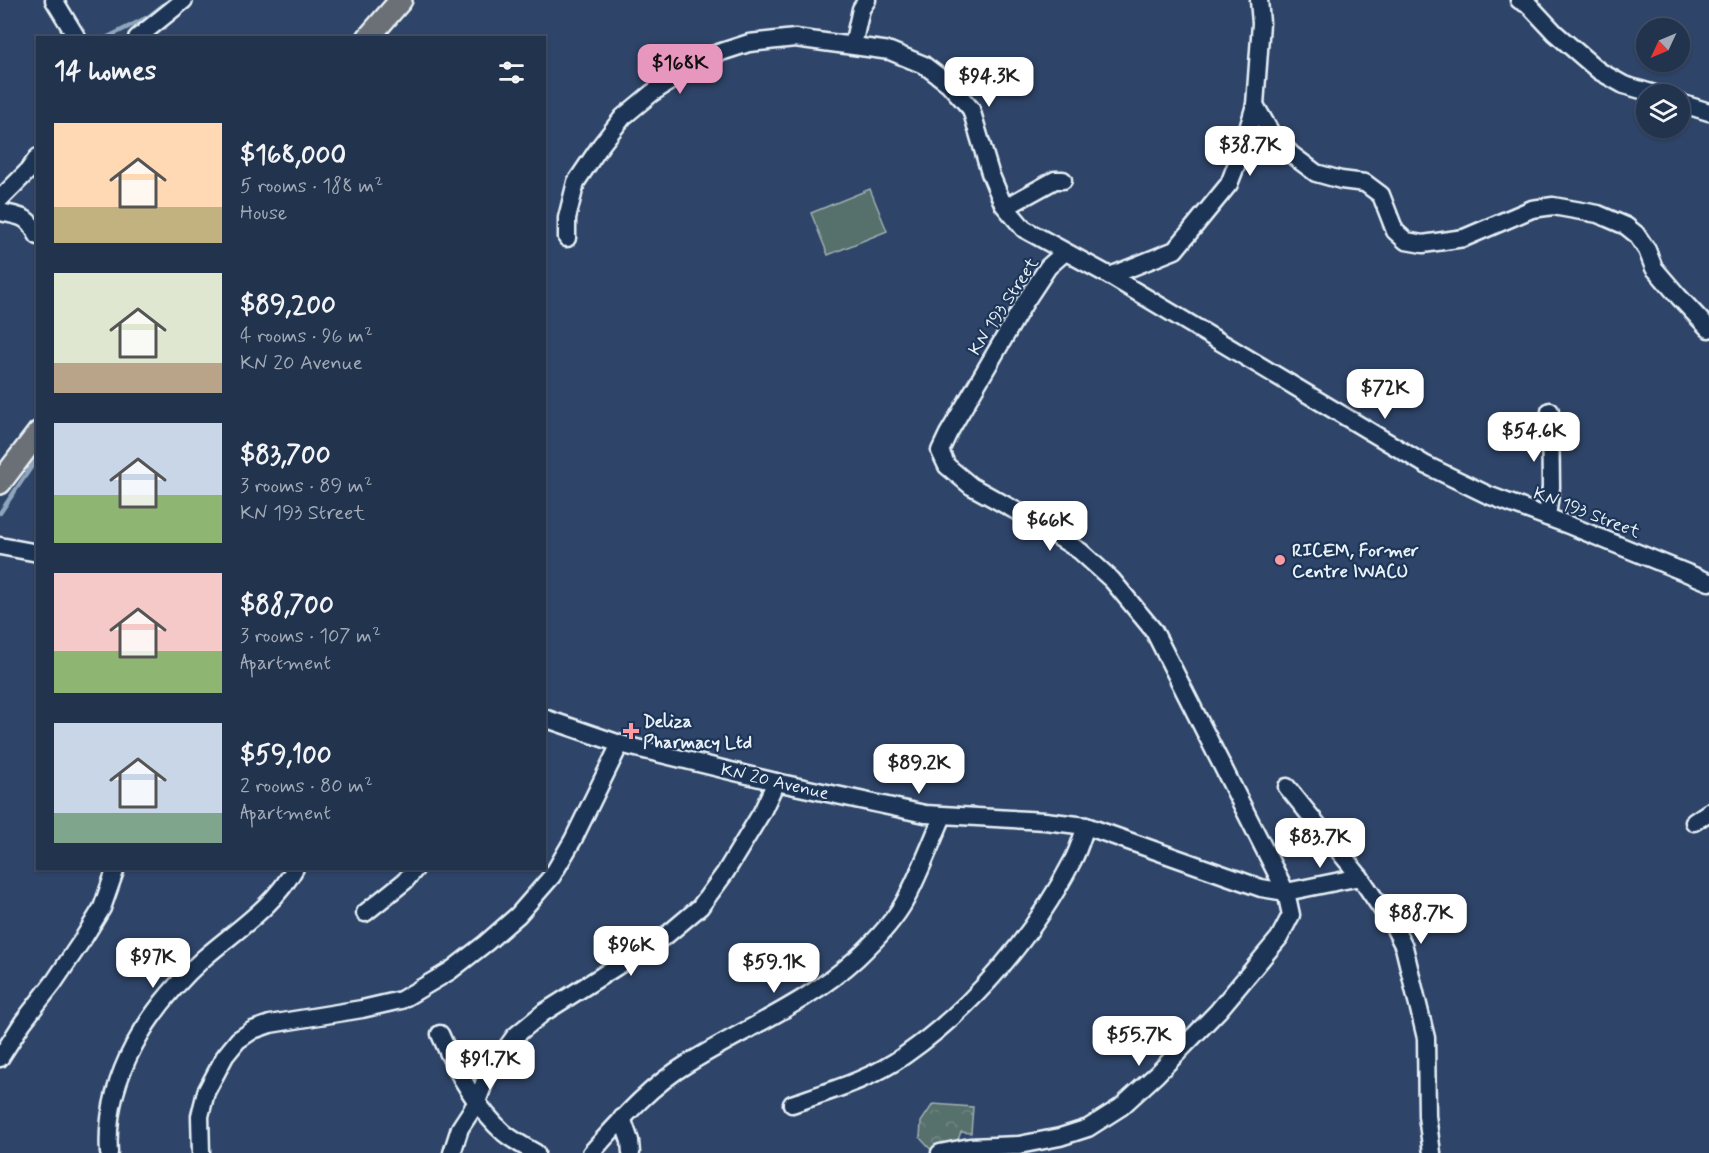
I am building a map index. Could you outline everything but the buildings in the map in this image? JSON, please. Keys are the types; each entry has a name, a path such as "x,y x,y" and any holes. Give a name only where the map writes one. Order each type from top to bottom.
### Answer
{"main road":[{"path":"370,36 402,0"},
{"path":"0,483 36,436"}],"street":[{"path":"54,0 76,36"},
{"path":"139,36 184,0"},
{"path":"853,45 861,9 867,0"},
{"path":"1110,276 1174,250 1229,184 1255,105 1261,23 1259,0"},
{"path":"1519,0 1529,6 1555,33 1599,71 1624,85 1636,88"},
{"path":"567,238 567,218 576,182 624,117 652,93 709,56 749,43 795,38 890,51 924,65 949,84 971,109 990,173 1006,207 1024,228 1065,252"},
{"path":"1255,105 1271,133 1292,155 1316,173 1341,180 1365,183 1382,195 1395,231 1406,241 1423,244 1464,238 1501,220 1532,209 1553,206 1598,214 1626,226 1636,234 1647,250 1654,268 1709,330"},
{"path":"1690,106 1709,112"},
{"path":"0,199 34,170"},
{"path":"1006,207 1055,180 1063,180"},
{"path":"0,212 25,218 31,222 36,232"},
{"name":"KN 193 Street","path":"1286,892 1154,631 1112,580 1080,551 1020,513 970,486 947,466 940,451 953,424 1025,302 1048,267 1065,252 1110,276 1426,465 1488,495 1709,582"},
{"path":"1547,517 1551,487 1550,411"},
{"path":"0,546 36,553"},
{"name":"KN 20 Avenue","path":"546,719 620,744 776,782 925,814 1045,821 1086,826 1261,888 1286,892"},
{"path":"201,1153 200,1116 206,1092 225,1056 238,1040 253,1030 270,1024 329,1015 400,1000 450,970 486,943 518,915 552,876 573,840 620,744"},
{"path":"452,1153 460,1128 477,1102 487,1075 514,1036 543,1013 668,934 700,907 725,873 762,812 776,782"},
{"path":"1287,787 1360,877 1394,927 1404,947 1426,1038 1427,1116 1432,1153"},
{"path":"1694,822 1709,812"},
{"path":"591,1153 655,1086 686,1064 815,990 857,958 906,900 943,816"},
{"path":"792,1104 856,1082 904,1056 953,1016 1005,963 1042,913 1074,858 1086,826"},
{"path":"0,1058 83,939 102,908 115,870"},
{"path":"109,1153 108,1137 112,1102 132,1045 173,991 203,959 254,918 287,883 294,870"},
{"path":"365,913 405,881 414,870"},
{"path":"940,1153 970,1147 1019,1145 1060,1137 1088,1128 1121,1107 1157,1074 1218,1011 1279,938 1291,915 1286,892 1360,877"},
{"path":"440,1034 450,1059 477,1102 504,1132 536,1153"},
{"path":"622,1118 630,1141 631,1153"}],"green space":[{"path":"870,189 887,231 828,255 811,213"},
{"path":"933,1104 973,1107 971,1133 961,1132 955,1147 934,1153 920,1138 921,1122"}],"waterway":[{"path":"110,36 148,17 170,0"},
{"path":"0,513 36,460"}],"place":[{"name":"RICEM, Former Centre IWACU","path":"1280,560"},
{"name":"Deliza Pharmacy Ltd","path":"631,731"}]}
